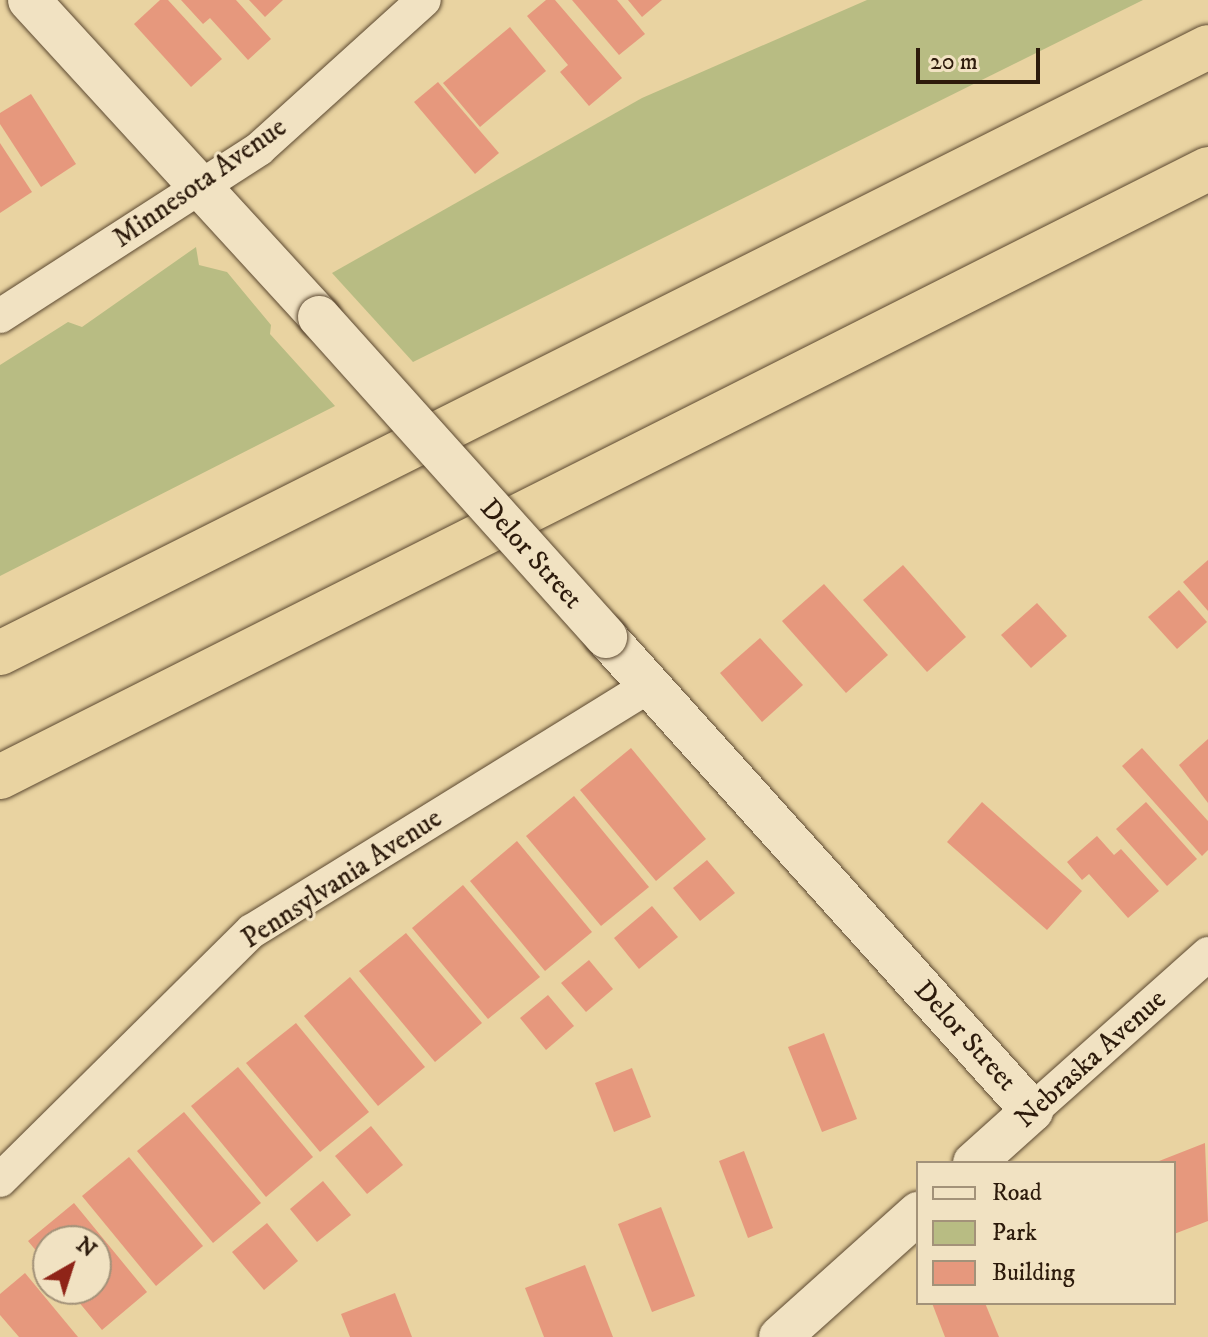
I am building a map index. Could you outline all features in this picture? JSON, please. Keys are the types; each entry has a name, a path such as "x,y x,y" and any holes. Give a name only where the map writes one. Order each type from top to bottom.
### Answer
{"highway":[{"path":"0,653 1208,47"},
{"path":"0,777 1208,169"}],"street":[{"name":"Delor Street","path":"29,0 203,188 1032,1111"},
{"name":"Minnesota Avenue","path":"0,316 203,188 259,149 424,0"},
{"name":"Pennsylvania Avenue","path":"0,1180 252,931 649,686"},
{"name":"Nebraska Avenue","path":"976,1161 1208,954"},
{"path":"780,1337 916,1215"}],"green space":[{"path":"867,0 1143,0 413,362 332,273 642,98"},
{"path":"196,247 199,265 227,272 271,325 270,334 335,406 0,576 0,365 68,322 82,327"}],"building":[{"path":"160,0 168,0 222,59 191,87 134,24"},
{"path":"181,0 236,0 271,39 248,60 210,18 203,24"},
{"path":"249,0 283,0 265,17"},
{"path":"546,0 555,0 622,78 589,106 560,72 568,65 527,16"},
{"path":"572,0 617,0 645,34 619,55"},
{"path":"628,0 662,0 642,17"},
{"path":"510,27 546,71 480,127 443,83"},
{"path":"438,82 499,153 475,174 414,102"},
{"path":"31,94 76,164 41,187 0,124 0,113"},
{"path":"0,143 32,192 0,213"},
{"path":"1208,560 1208,611 1183,582"},
{"path":"903,565 966,637 927,672 863,600"},
{"path":"824,584 888,655 846,693 782,621"},
{"path":"1179,590 1207,622 1177,649 1148,617"},
{"path":"1037,603 1067,636 1031,668 1001,635"},
{"path":"760,638 803,685 762,722 720,673"},
{"path":"1208,739 1208,803 1179,765"},
{"path":"631,748 706,839 656,881 580,790"},
{"path":"1142,748 1208,821 1208,850 1202,856 1122,766"},
{"path":"574,796 649,887 601,926 526,836"},
{"path":"982,802 1082,891 1047,930 947,842"},
{"path":"1146,802 1197,859 1167,886 1116,829"},
{"path":"1097,836 1114,855 1121,849 1159,891 1128,918 1089,874 1082,880 1067,862"},
{"path":"517,841 592,932 545,971 470,881"},
{"path":"707,860 735,893 700,921 673,888"},
{"path":"463,885 540,977 488,1019 412,928"},
{"path":"652,906 678,937 639,969 614,938"},
{"path":"406,933 482,1023 435,1062 359,971"},
{"path":"589,960 613,989 586,1012 561,983"},
{"path":"350,977 425,1067 378,1106 304,1016"},
{"path":"548,995 574,1026 546,1050 520,1018"},
{"path":"296,1023 369,1112 320,1152 246,1063"},
{"path":"824,1033 857,1119 822,1132 788,1047"},
{"path":"238,1067 313,1157 266,1197 191,1106"},
{"path":"632,1068 651,1117 614,1132 595,1083"},
{"path":"184,1112 261,1203 213,1243 137,1151"},
{"path":"371,1126 403,1165 367,1194 335,1156"},
{"path":"1205,1143 1208,1221 1176,1233 1176,1161 1159,1161"},
{"path":"744,1151 773,1228 748,1238 719,1161"},
{"path":"129,1157 203,1246 156,1286 112,1232 112,1225 106,1225 82,1196"},
{"path":"323,1181 351,1215 317,1242 290,1209"},
{"path":"74,1203 92,1225 47,1225"},
{"path":"661,1207 695,1296 652,1312 618,1224"},
{"path":"267,1223 298,1261 264,1290 232,1252"},
{"path":"112,1249 147,1292 102,1330 81,1305 112,1305"},
{"path":"585,1265 613,1337 544,1337 525,1288"},
{"path":"25,1273 32,1281 32,1305 52,1305 78,1337 19,1337 0,1315 0,1294"},
{"path":"395,1293 412,1337 350,1337 341,1314"},
{"path":"933,1305 986,1305 999,1337 945,1337"}]}
